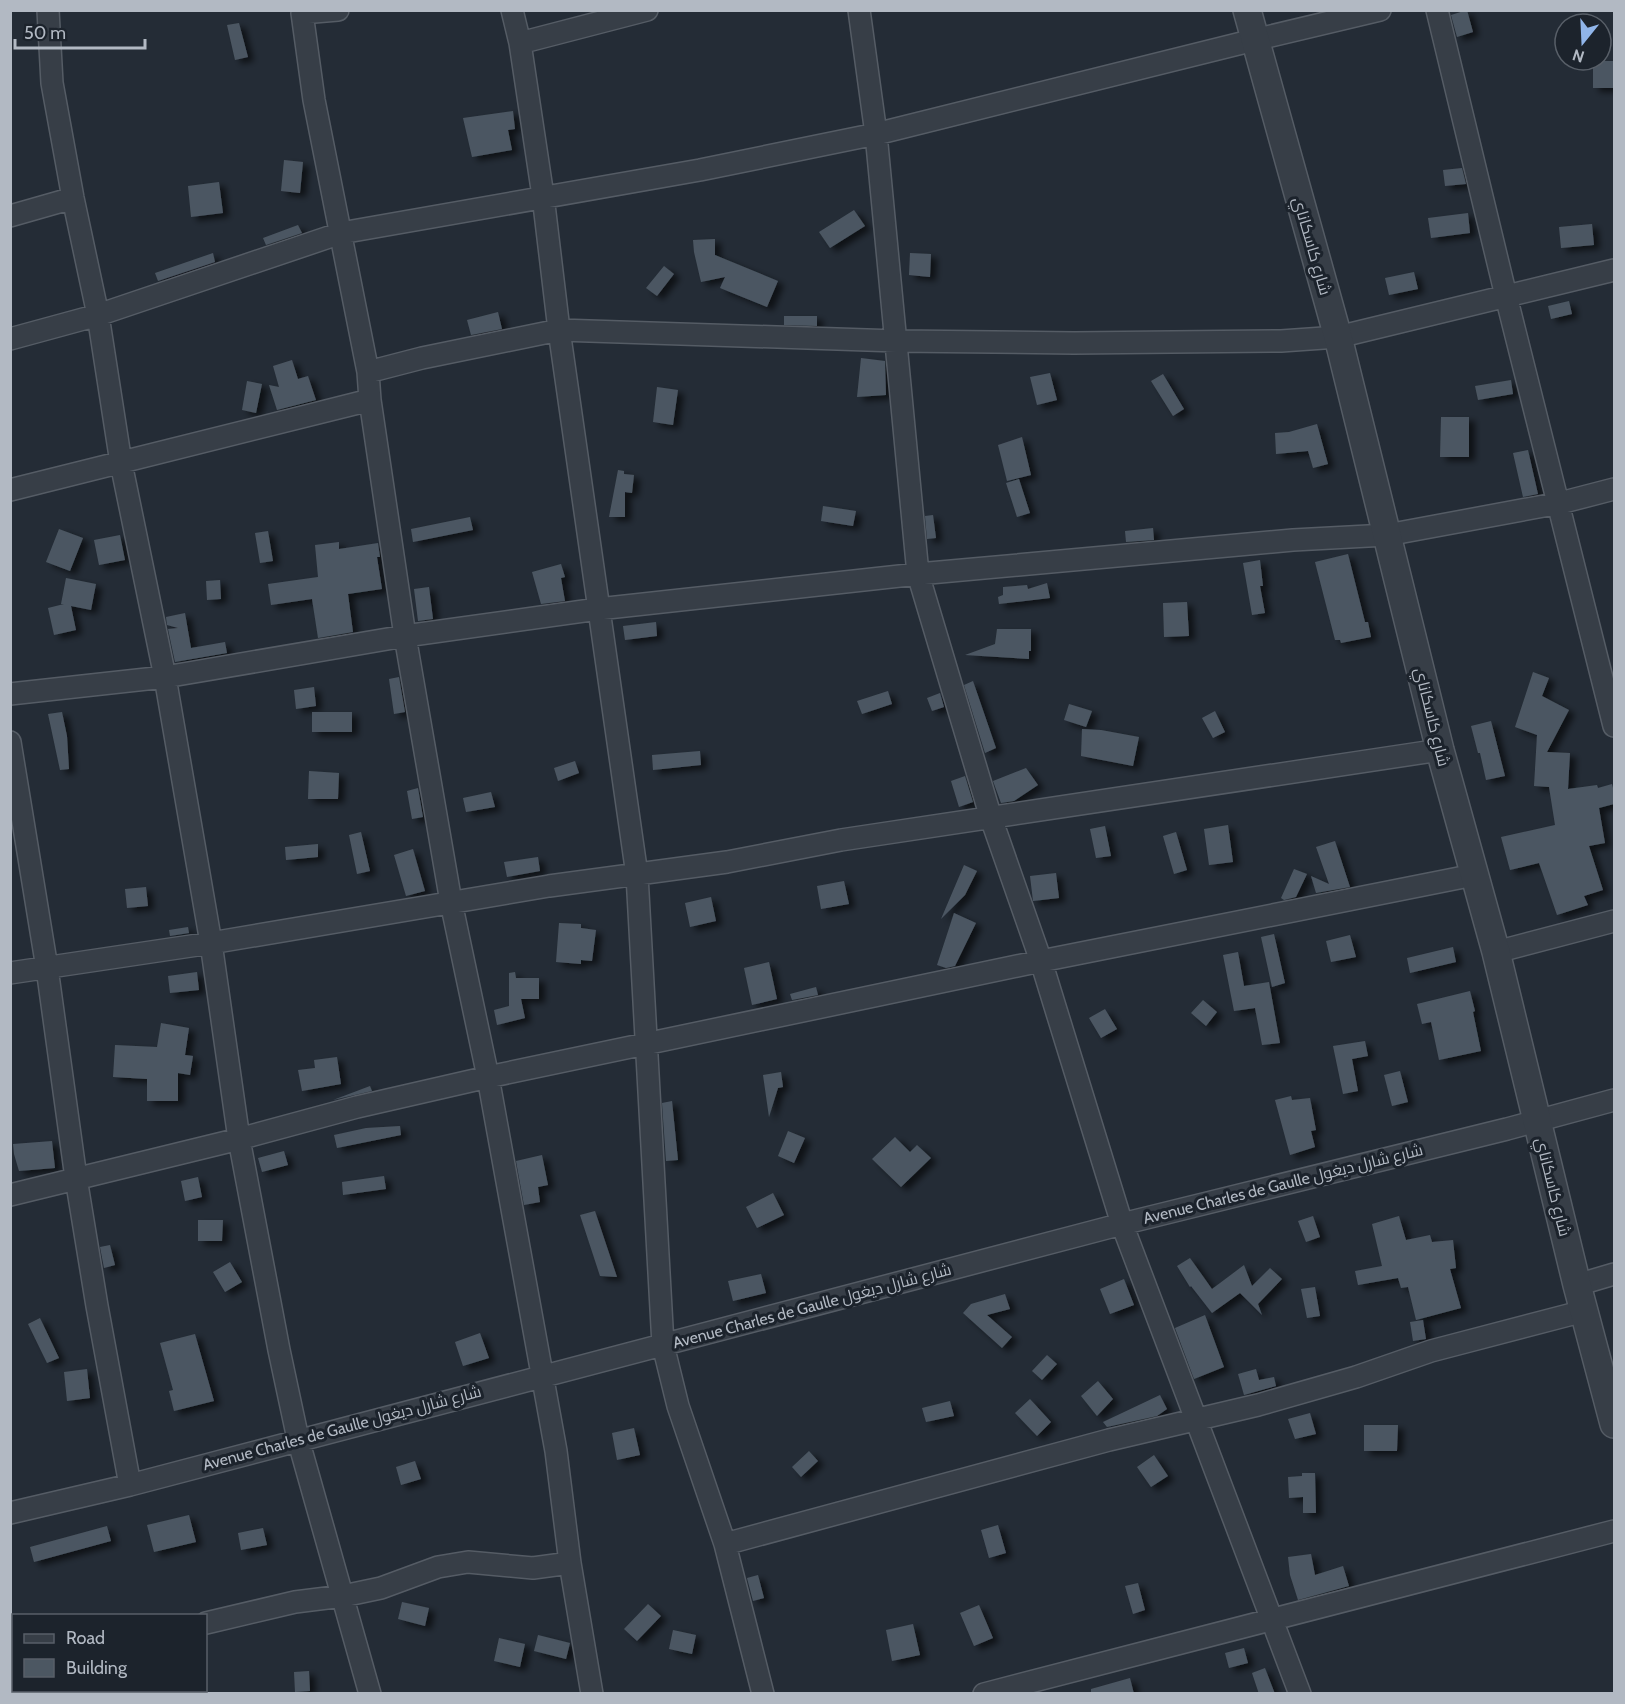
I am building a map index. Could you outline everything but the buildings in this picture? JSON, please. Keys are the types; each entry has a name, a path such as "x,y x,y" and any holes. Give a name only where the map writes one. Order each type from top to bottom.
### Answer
{"street":[{"path":"48,10 52,83 98,315 121,464 165,677 211,943 239,1139 279,1350 298,1439 370,1694"},
{"path":"338,10 302,13 314,100 368,372 370,400 405,636 451,902 488,1077 543,1375 570,1563 592,1694"},
{"path":"512,10 520,43 543,196 559,330 637,875 663,1345 678,1406 725,1544 763,1694"},
{"path":"520,43 647,10"},
{"path":"859,10 876,134 918,574 991,818 1041,961 1122,1224 1300,1694"},
{"name":"شارع كاسكاناي","path":"1247,10 1338,337 1440,750 1496,952 1536,1121 1614,1424"},
{"path":"10,339 98,315 341,233 700,170 876,134 1380,10"},
{"path":"1437,10 1614,726"},
{"path":"10,216 73,198"},
{"path":"368,372 422,358 559,330 804,336 897,341 1086,343 1281,341 1338,337 1614,270"},
{"path":"10,490 370,400"},
{"path":"10,694 165,677 405,636 598,609 918,574 1293,540 1386,535 1560,503 1614,489"},
{"path":"10,742 47,968 76,1178 130,1485"},
{"path":"10,973 211,943 591,879 727,862 841,840 1440,750"},
{"path":"10,1195 239,1139 357,1107 648,1042 1474,875"},
{"path":"1496,952 1614,921"},
{"name":"Avenue Charles de Gaulle شارع شارل ديغول","path":"10,1514 130,1485 1122,1224 1614,1100"},
{"path":"1577,1285 1614,1274"},
{"path":"725,1544 1109,1440 1196,1420 1356,1377 1431,1351 1584,1311"},
{"path":"984,1694 1614,1531"},
{"path":"207,1623 295,1602 381,1588 438,1568 468,1562 533,1568 570,1563"}]}
